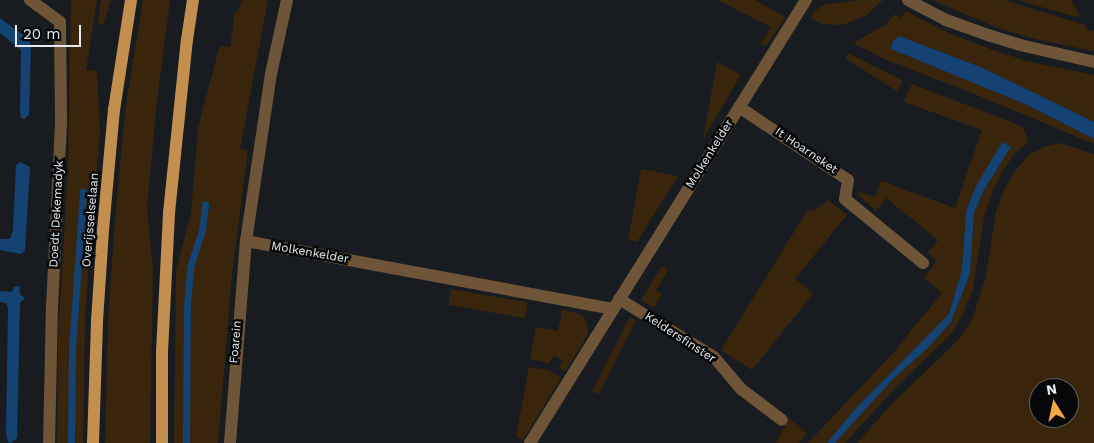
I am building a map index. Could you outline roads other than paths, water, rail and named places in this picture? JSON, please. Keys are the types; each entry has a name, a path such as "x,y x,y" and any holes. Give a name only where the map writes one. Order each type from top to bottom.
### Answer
{"main road":[{"name":"Overijsselselaan","path":"93,443 97,322 103,230 114,110 131,0"},
{"path":"162,443 163,343 169,213 193,0"}],"street":[{"name":"Doedt Dekemadyk","path":"30,0 60,22 61,123 52,304 49,443"},
{"path":"246,241 271,74 286,0"},
{"name":"Molkenkelder","path":"530,443 806,0"},
{"path":"908,0 946,20 988,35 1028,47 1094,62"},
{"name":"It Hoarnsket","path":"739,107 848,180 846,200 924,263"},
{"name":"Molkenkelder","path":"246,241 617,304"},
{"name":"Foarein","path":"230,443 246,241"},
{"name":"Keldersfinster","path":"617,304 714,357 740,389 782,420"}],"water":[{"path":"0,18 27,38 31,45 29,115 24,119 21,118 20,111 21,50 0,33"},
{"path":"899,36 983,68 1094,122 1094,139 1027,105 891,49 893,41"},
{"path":"1002,142 1011,147 984,190 974,213 970,274 951,322 928,348 894,378 835,443 827,443 855,409 949,314 962,269 966,211 976,186"},
{"path":"20,162 30,167 25,251 21,254 0,250 0,239 10,239 13,230 16,165"},
{"path":"19,286 20,294 25,298 20,303 17,438 11,443 8,442 6,433 8,308 6,303 0,302 0,291 12,292 14,287"}],"waterway":[{"path":"71,443 72,349 83,191"},
{"path":"186,443 187,305 190,267 202,230 205,204"}]}
